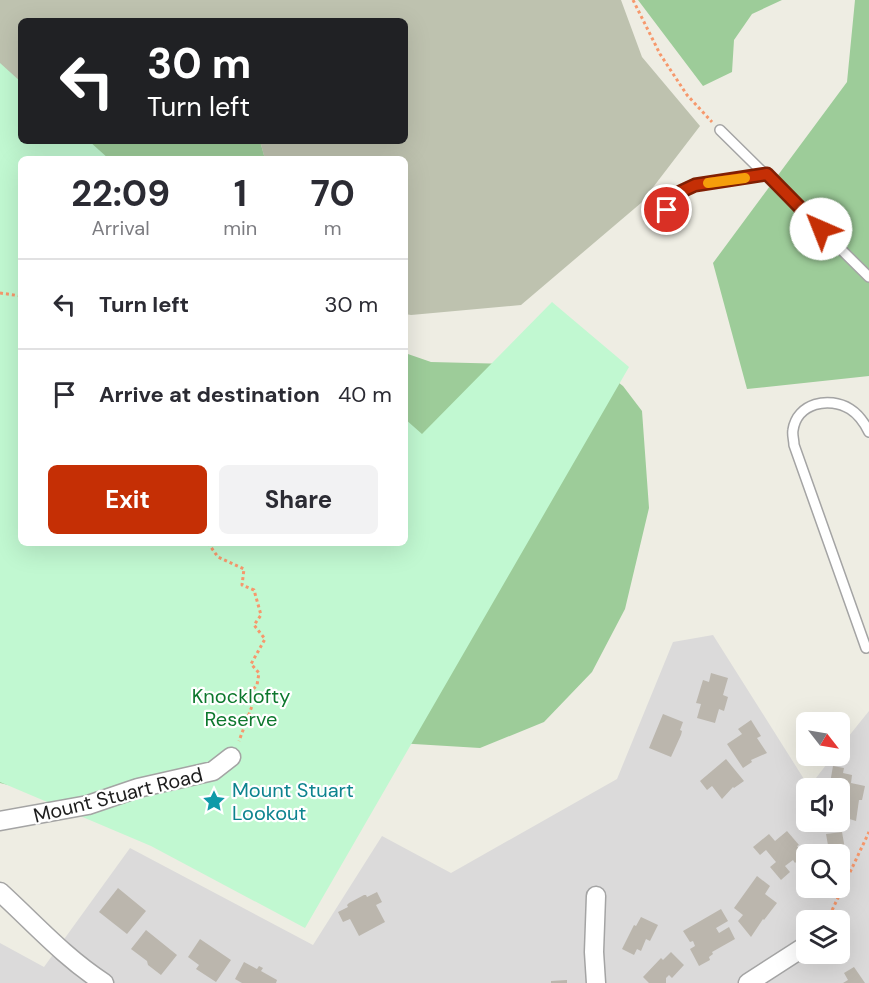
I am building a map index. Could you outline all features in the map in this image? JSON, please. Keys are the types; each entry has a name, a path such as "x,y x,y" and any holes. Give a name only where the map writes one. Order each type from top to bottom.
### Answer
{"street":[{"name":"Mount Stuart Road","path":"0,821 88,805 138,788 213,771 231,757"},
{"path":"0,892 34,923 49,941 81,968 104,983"},
{"path":"596,896 594,952 596,983"},
{"path":"748,983 796,952"}],"lane":[{"path":"720,130 869,277"},
{"path":"667,210 680,192 695,185 767,174"},
{"path":"866,648 794,445 793,431 797,417 808,406 820,402 837,403 852,410 869,432"}],"path":[{"path":"633,0 660,54 687,95 720,130"},
{"path":"0,293 18,296"},
{"path":"210,546 218,557 244,569 242,585 254,590 261,615 254,625 265,639 251,664 260,673 257,686 248,695 252,706 243,733"},
{"path":"832,910 869,832"}],"shaded area":[{"path":"0,0 621,0 642,57 700,126 641,203 521,305 411,315 408,314 408,156 264,156 261,144 408,144 408,18 18,18 18,83 0,72"},
{"path":"713,635 803,778 796,778 796,832 850,832 850,778 816,778 825,766 850,766 850,735 869,711 869,983 0,983 0,943 44,967 130,848 313,945 382,836 451,873 617,779 673,642"}],"green space":[{"path":"638,0 782,0 752,14 734,40 732,72 703,86"},
{"path":"855,0 869,0 869,376 747,389 713,263 847,82"},
{"name":"Knocklofty Reserve","path":"0,63 18,79 18,144 92,144 106,156 18,156 18,546 408,546 408,422 422,434 552,302 629,367 305,928 151,846 0,782"},
{"name":"Knocklofty Reserve","path":"0,72 18,131 18,144 261,144 264,156 18,156 18,546 408,546 408,354 431,362 597,366 623,386 642,411 649,508 625,609 592,672 544,722 480,748 265,735 29,790 0,783"}],"building":[{"path":"711,673 728,678 723,695 728,697 724,711 719,709 715,723 697,718 701,704 696,703 703,680 709,682"},
{"path":"663,714 683,722 681,735 671,757 649,748"},
{"path":"751,720 761,736 757,738 767,753 751,760 752,762 743,768 727,744 742,734 738,729"},
{"path":"726,759 744,781 733,787 722,799 712,786 707,790 700,781"},
{"path":"833,766 844,768 843,773 852,775 851,783 865,786 862,800 859,800 856,821 850,819 850,778 831,778"},
{"path":"787,831 798,844 796,844 796,862 793,860 785,866 790,872 781,880 770,867 776,862 766,850 760,855 753,847 769,834 775,841"},
{"path":"842,832 844,844 828,844 826,834"},
{"path":"757,876 770,886 765,894 777,903 751,937 738,921 743,915 734,908"},
{"path":"118,888 146,911 127,934 99,912"},
{"path":"377,892 382,902 376,905 385,922 359,936 350,919 343,922 338,912 364,895 367,897"},
{"path":"721,909 728,921 716,928 719,933 729,927 735,939 712,952 710,960 699,966 690,949 695,946 693,941 690,942 683,931"},
{"path":"641,917 658,925 650,941 646,939 641,951 637,949 634,955 622,949 634,925 636,926"},
{"path":"146,930 177,955 161,975 131,949"},
{"path":"200,939 231,960 216,982 196,969 199,965 188,957"},
{"path":"671,952 684,965 672,978 669,975 666,978 666,983 649,983 643,977 661,958 663,960"},
{"path":"244,962 257,969 259,966 263,968 261,971 277,980 276,983 242,983 235,979"},
{"path":"854,967 865,983 843,983 848,980 844,973"},
{"path":"567,980 567,983 551,983 551,981"}],"slow traffic":[{"path":"708,183 745,178"}],"place":[{"name":"Mount Stuart Lookout","path":"214,801"}],"route":[{"path":"667,210 680,192 695,185 767,174 821,229"}]}
